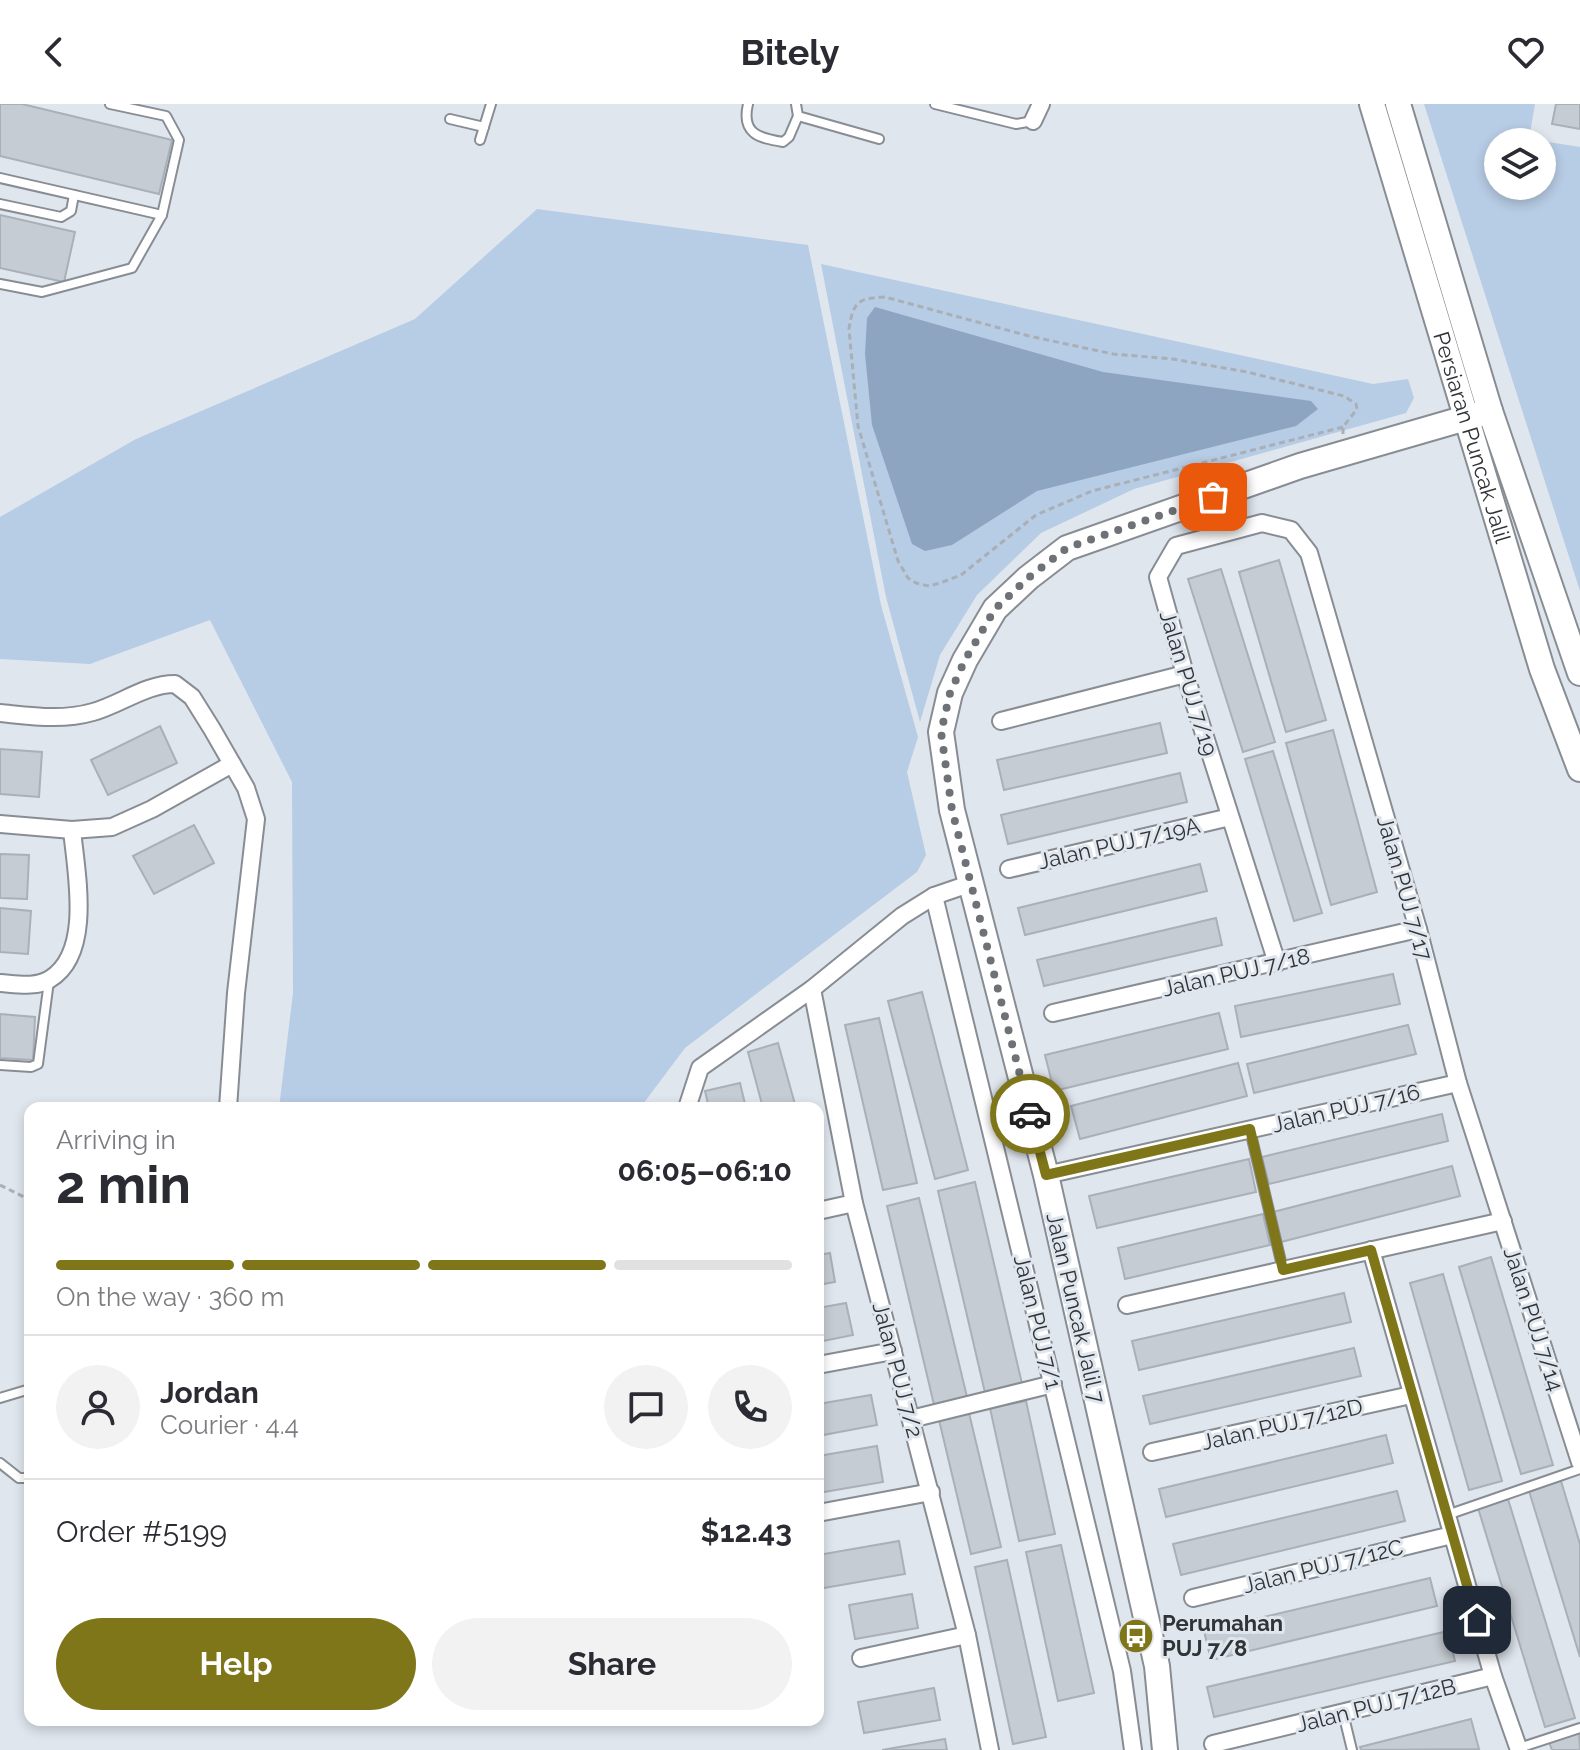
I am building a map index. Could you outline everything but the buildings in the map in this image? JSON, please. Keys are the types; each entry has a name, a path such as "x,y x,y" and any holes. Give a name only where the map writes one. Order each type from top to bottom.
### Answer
{"street":[{"path":"1033,121 1041,104"},
{"name":"Persiaran Puncak Jalil","path":"1372,104 1478,414 1580,673"},
{"name":"Persiaran Puncak Jalil","path":"1398,104 1542,669 1580,769"},
{"name":"Jalan Puncak Jalil 7","path":"1165,1750 1157,1666 1046,1175 952,810 941,732 950,693 995,609 1067,548 1300,466 1478,414"},
{"name":"Jalan PUJ 7/19","path":"1277,963 1185,674 1158,577 1176,546 1262,523 1291,530 1309,553"},
{"name":"Jalan PUJ 7/17","path":"1309,553 1418,929 1458,1083 1503,1221"},
{"path":"1001,721 1185,674"},
{"path":"0,713 76,717 155,687 175,684 192,697 232,764 246,788 256,819 236,993 228,1102"},
{"path":"0,824 72,830 112,827 152,809 232,764"},
{"name":"Jalan PUJ 7/19A","path":"1009,869 1230,817"},
{"path":"0,983 34,984 49,980 62,968 71,952 80,912 72,830"},
{"path":"689,1102 700,1068 812,989 902,916 934,896 969,884"},
{"name":"Jalan PUJ 7/1","path":"934,896 1122,1671 1133,1750"},
{"name":"Jalan PUJ 7/18","path":"1053,1013 1418,929"},
{"name":"Jalan PUJ 7/2","path":"812,989 854,1203 967,1635 990,1750"},
{"name":"Jalan PUJ 7/16","path":"1046,1175 1458,1083"},
{"path":"824,1210 854,1203"},
{"path":"1127,1305 1503,1221"},
{"name":"Jalan PUJ 7/14","path":"1503,1221 1580,1462"},
{"path":"1371,1250 1493,1676 1519,1749"},
{"path":"824,1364 893,1351"},
{"path":"911,1419 1053,1384"},
{"name":"Jalan PUJ 7/12D","path":"1152,1452 1411,1395"},
{"path":"824,1512 931,1492"},
{"name":"Jalan PUJ 7/12C","path":"1193,1598 1452,1535"},
{"path":"861,1658 967,1635"},
{"name":"Jalan PUJ 7/12B","path":"1213,1744 1493,1676"}],"lane":[{"path":"0,284 42,292 132,268 162,215 179,140 166,116 110,104"},
{"path":"480,140 491,104"},
{"path":"748,104 746,121 751,131 761,138 783,142 789,137 798,116 796,104"},
{"path":"935,104 1016,124 1033,121"},
{"path":"798,116 879,139"},
{"path":"450,119 484,127"},
{"path":"0,178 162,215"},
{"path":"0,204 61,217 71,211 74,195"},
{"path":"0,1065 31,1067 38,1064 49,980"},
{"path":"1250,1129 1283,1270"},
{"path":"0,1398 24,1391"},
{"path":"0,1463 19,1478 24,1478"},
{"path":"1446,1515 1580,1469"},
{"path":"1343,1713 1352,1750"},
{"path":"1519,1749 1580,1728"}],"path":[{"path":"885,297 1029,336 1113,354 1173,359 1247,372 1344,396 1356,404 1357,409 1343,427 1092,491 1036,515 961,575 929,586 908,578 898,561 858,426 849,329 851,315 856,304 867,298 885,297"},
{"path":"0,1185 24,1197"}],"shaded area":[{"path":"1424,104 1535,104 1531,128 1484,128 1484,200 1556,200 1556,143 1580,147 1580,591"},
{"path":"537,209 808,245 881,605 918,737 907,772 926,855 917,872 685,1048 644,1102 280,1102 293,993 292,782 210,620 90,664 0,659 0,517 136,439 415,319"},
{"path":"821,264 1373,384 1408,379 1414,398 1406,413 1134,489 1041,533 977,595 940,655 920,722 886,597"},
{"path":"875,307 1103,372 1311,401 1318,409 1296,426 1037,491 952,545 925,551 912,544 872,425 865,354 867,318"}],"way so far":[{"path":"1030,1114 952,810 941,732 950,693 995,609 1067,548 1213,497"}],"place":[{"name":"Perumahan PUJ 7/8","path":"1136,1636"}],"route":[{"path":"1030,1114 1046,1175 1250,1129 1283,1270 1371,1250 1477,1620"}]}
